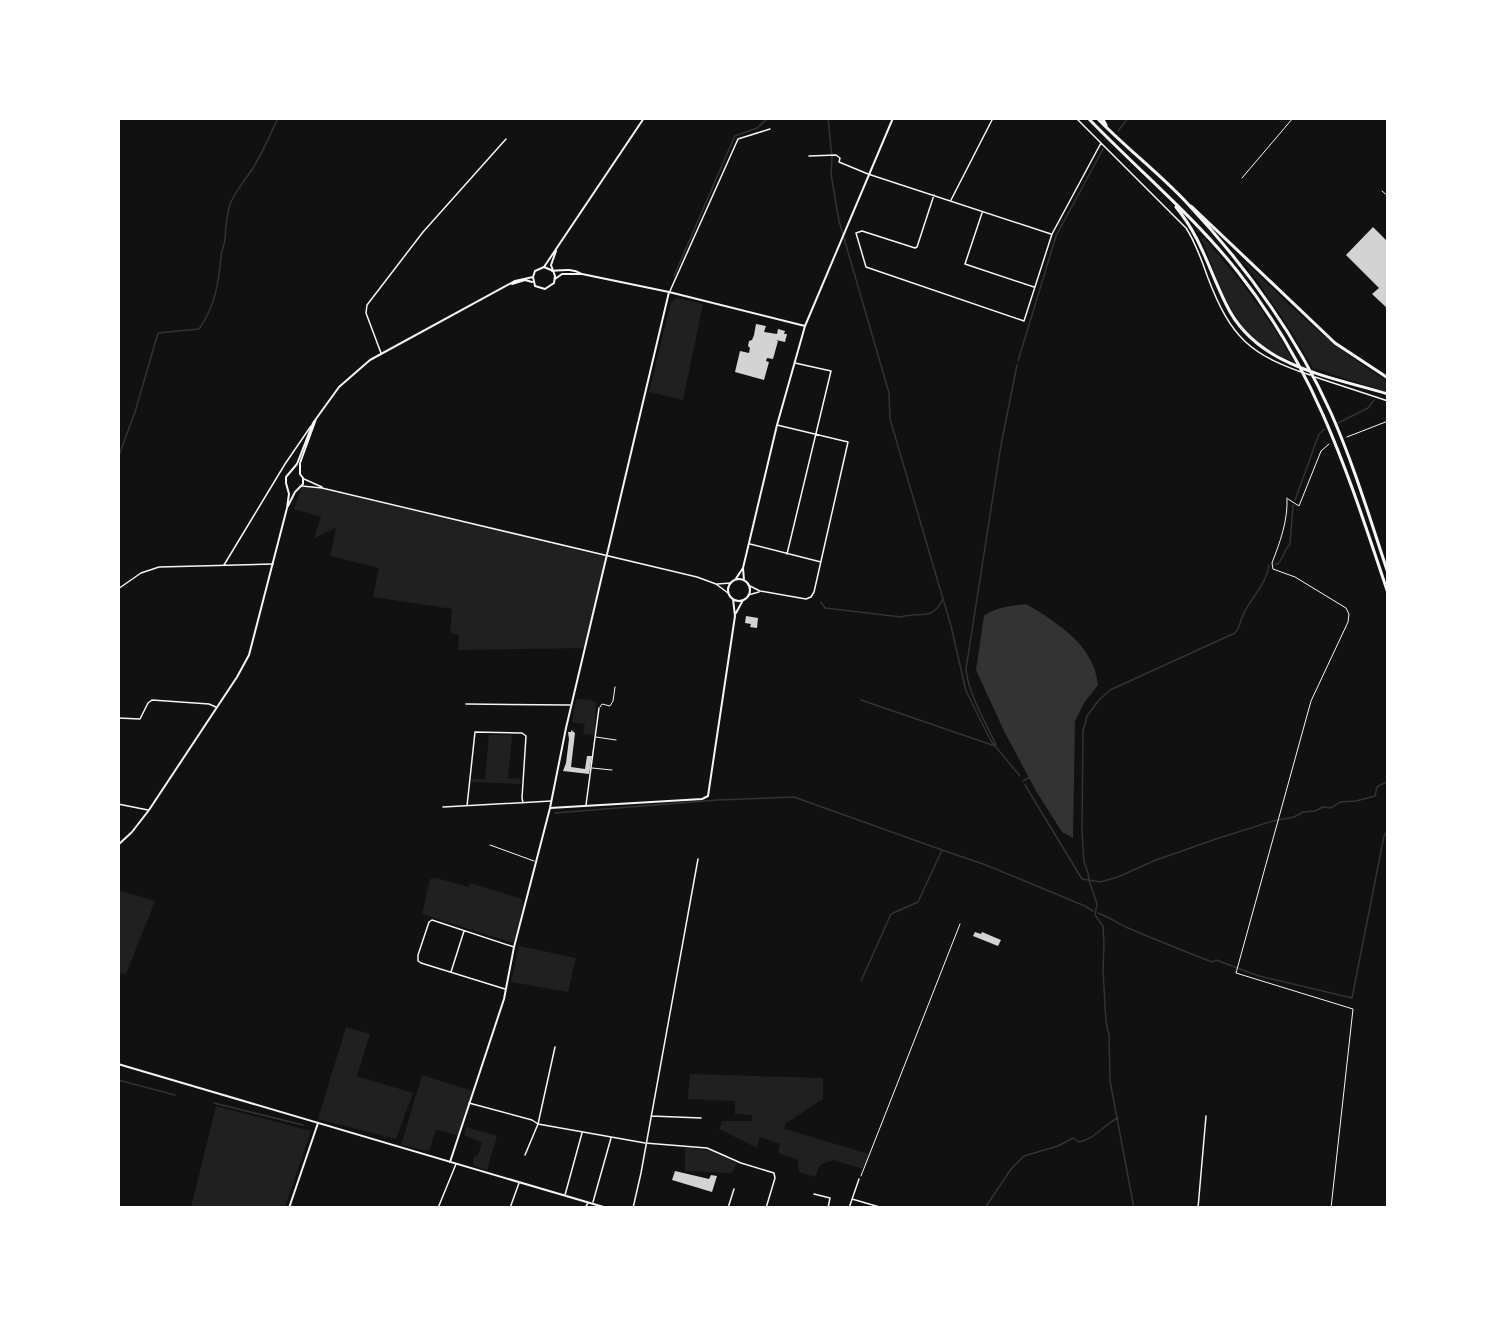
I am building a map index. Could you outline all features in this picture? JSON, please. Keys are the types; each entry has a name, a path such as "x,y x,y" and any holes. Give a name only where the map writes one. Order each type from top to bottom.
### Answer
{"highway":[{"path":"1087,118 1190,217 1237,271 1270,316 1296,358 1337,444 1388,593"},
{"path":"1097,118 1186,202 1201,213 1335,343 1388,378"},
{"path":"1102,118 1108,130"},
{"path":"1165,194 1195,231 1225,303 1239,327 1264,350 1290,364 1388,394"},
{"path":"1186,202 1252,280 1277,315 1306,363 1346,450 1388,573"}],"street":[{"path":"582,274 562,274 555,279 552,286 545,290 538,288 532,277 535,271 544,267 557,249 580,210 644,118"},
{"path":"302,486 322,488 697,577 716,584 731,583 742,568 777,425 805,326 844,229 893,118"},
{"path":"951,201 993,118"},
{"path":"1076,118 1186,228 1197,248 1220,308 1231,327 1254,350 1293,369 1388,401"},
{"path":"450,1161 506,990 514,947 550,808 571,705 669,292 738,139 770,129"},
{"path":"381,354 366,313 367,305 423,231 506,139"},
{"path":"934,195 915,248 862,231 856,233 866,267 1024,321 1052,234 1101,143"},
{"path":"809,156 833,155 840,158 839,162 868,174 1052,234"},
{"path":"982,211 965,264 1035,287"},
{"path":"555,279 551,263 557,249"},
{"path":"544,267 552,270 569,269 582,274 669,292 805,326"},
{"path":"224,565 285,464 316,418 339,387 361,366 519,279 532,277"},
{"path":"510,285 525,280 534,283"},
{"path":"788,554 831,372 795,363"},
{"path":"316,418 304,450 300,474 322,488"},
{"path":"118,845 132,832 149,810 237,677 249,655 287,508 288,488 285,480 297,464 312,425"},
{"path":"742,568 744,581 760,591 806,599 814,592 848,442 777,425"},
{"path":"290,473 300,474"},
{"path":"287,508 296,491 302,486 303,478"},
{"path":"288,488 296,491"},
{"path":"749,543 821,562"},
{"path":"118,590 150,569 273,564"},
{"path":"735,580 744,581"},
{"path":"728,593 731,583"},
{"path":"550,808 702,799 708,796 735,616 733,599 716,584"},
{"path":"748,585 748,595"},
{"path":"735,616 748,595 760,591"},
{"path":"733,599 743,600"},
{"path":"118,718 140,719 152,700 209,704 217,708"},
{"path":"466,704 571,705"},
{"path":"586,806 599,708"},
{"path":"467,806 475,732 522,733 526,736 523,803"},
{"path":"443,807 551,801"},
{"path":"118,804 149,810"},
{"path":"633,1208 698,859"},
{"path":"506,990 418,961 429,922 432,920 514,947"},
{"path":"451,972 464,931"},
{"path":"525,1155 538,1124 555,1047"},
{"path":"118,1064 607,1208"},
{"path":"469,1103 532,1120 538,1124 645,1143 707,1148 741,1163 774,1173 775,1178 766,1207"},
{"path":"650,1116 701,1118"},
{"path":"1198,1208 1206,1116"},
{"path":"289,1208 318,1123"},
{"path":"564,1195 583,1132"},
{"path":"593,1203 611,1137"},
{"path":"438,1208 456,1163"},
{"path":"849,1208 859,1179"},
{"path":"510,1208 519,1182"},
{"path":"728,1208 734,1189"},
{"path":"814,1194 830,1198 828,1208"},
{"path":"852,1199 883,1208"},
{"path":"585,1208 588,1202"}],"lane":[{"path":"1242,178 1293,118"},
{"path":"1382,191 1388,196"},
{"path":"599,708 602,704 610,706 615,687"},
{"path":"596,737 616,740"},
{"path":"592,768 612,770"},
{"path":"490,845 536,861"}],"path":[{"path":"1348,436 1388,421"},
{"path":"1324,446 1299,506 1287,498 1281,542 1272,563 1273,569 1295,577 1346,608 1349,614 1348,622 1311,701 1236,973 1353,1009 1331,1208"},
{"path":"859,1179 960,924"}],"shaded area":[{"path":"1200,235 1250,295 1293,361 1272,352 1243,326 1223,292"},
{"path":"1242,259 1329,340 1387,381 1387,392 1313,368 1290,329"},
{"path":"677,298 703,304 683,400 649,392 671,302"},
{"path":"302,486 323,489 607,557 586,648 458,650 459,635 450,633 452,609 373,597 379,568 330,556 336,528 314,538 321,517 294,509"},
{"path":"1026,604 1062,627 1082,647 1090,658 1098,685 1084,703 1075,721 1073,838 1062,832 1036,791 1004,731 976,670 984,616 998,609"},
{"path":"576,699 596,701 595,735 583,734 585,724 572,722"},
{"path":"489,735 512,735 508,778 520,779 521,784 472,782 472,779 485,779"},
{"path":"436,878 469,887 470,883 522,899 523,906 513,943 422,914 430,879"},
{"path":"118,890 155,901 126,974 119,973"},
{"path":"519,946 576,958 568,992 511,982"},
{"path":"346,1027 370,1034 357,1076 413,1093 396,1139 318,1119"},
{"path":"690,1074 823,1078 823,1099 785,1124 785,1129 869,1154 864,1169 833,1160 820,1165 815,1177 799,1172 798,1160 778,1153 780,1144 760,1137 757,1148 719,1129 722,1121 752,1121 752,1115 735,1114 735,1101 688,1099"},
{"path":"422,1075 473,1091 458,1136 436,1129 429,1151 401,1145"},
{"path":"216,1106 311,1131 285,1207 191,1207"},
{"path":"466,1127 497,1136 487,1170 473,1165 474,1157 478,1155 482,1143 464,1135"},
{"path":"685,1147 711,1151 737,1163 732,1173 685,1171"}],"building":[{"path":"1373,227 1388,242 1388,309 1372,294 1379,288 1346,255"},
{"path":"756,324 766,326 764,332 777,334 778,329 787,334 785,342 776,340 778,341 773,359 767,358 766,361 769,362 764,380 735,372 740,351 749,353 749,341 752,340"},
{"path":"746,616 758,618 757,628 745,623"},
{"path":"571,730 575,733 571,767 585,769 587,756 592,756 589,774 563,771 566,763 568,732"},
{"path":"975,932 981,934 982,932 1001,940 998,946 973,936"},
{"path":"675,1171 709,1179 711,1175 717,1176 712,1192 672,1180"}],"waterway":[{"path":"118,458 135,412 158,333 199,329 209,312 217,284 231,202 257,162 278,118"},
{"path":"674,276 735,136 757,128 768,118"},
{"path":"828,118 832,158 831,174 839,221 889,393 890,419 951,626 966,691 991,741 1020,776"},
{"path":"1118,131 1128,118"},
{"path":"1018,361 1056,236 1103,149"},
{"path":"996,745 974,698 966,669 1001,445 1017,365"},
{"path":"1338,423 1368,408 1374,400"},
{"path":"1295,500 1319,434 1325,429"},
{"path":"1275,564 1278,564 1290,544 1293,505"},
{"path":"1269,565 1263,583 1245,611 1235,633 1110,690 1087,716 1083,731 1082,831 1084,862 1089,880 1100,882 1118,877 1156,860 1273,821 1294,817 1323,807 1331,808 1340,802 1375,796 1377,787 1388,781"},
{"path":"821,602 825,608 901,617 930,613 939,606 943,599"},
{"path":"861,700 995,746"},
{"path":"1023,781 1030,777"},
{"path":"1025,785 1082,879 1089,880 1097,904 1095,915 1103,926 1103,970 1109,1035 1110,1081 1134,1208"},
{"path":"555,813 717,800 794,797 942,850"},
{"path":"1098,913 1128,928 1212,962 1216,960 1259,976 1352,998 1384,836 1388,830"},
{"path":"861,981 891,914 918,902 942,850 986,865 1093,911"},
{"path":"118,1080 175,1095"},
{"path":"214,1103 303,1125"},
{"path":"985,1208 1011,1169 1024,1156 1058,1146 1073,1138 1079,1142 1085,1140 1118,1118"}]}
